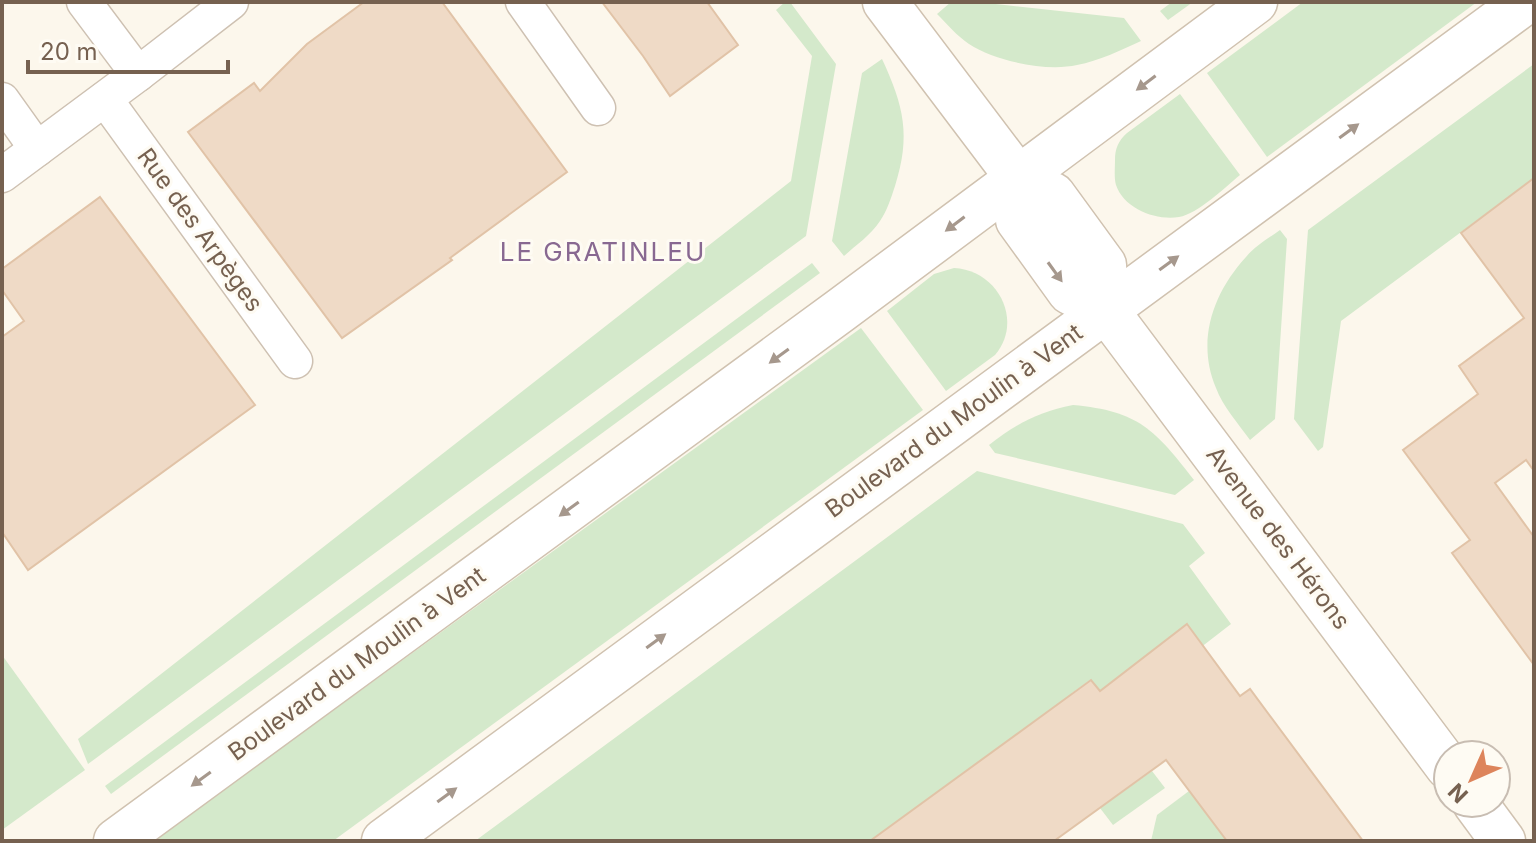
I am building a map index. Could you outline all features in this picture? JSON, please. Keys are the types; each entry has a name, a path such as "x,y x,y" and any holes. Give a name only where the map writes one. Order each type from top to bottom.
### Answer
{"main road":[{"path":"885,2 1018,178 1053,195 1104,265 1106,310"},
{"name":"Boulevard du Moulin à Vent","path":"116,841 850,304 1255,2"},
{"name":"Boulevard du Moulin à Vent","path":"384,841 1525,2"},
{"name":"Avenue des Hérons","path":"1106,310 1432,746"},
{"path":"1487,819 1503,841"}],"lane":[{"path":"84,2 138,74"},
{"path":"2,175 231,2"},
{"path":"523,2 598,108"},
{"name":"Rue des Arpèges","path":"105,99 295,361"},
{"path":"2,100 37,149"}],"green space":[{"path":"785,2 790,2 836,64 806,236 88,764 78,739 791,181 812,56 776,10"},
{"path":"951,2 978,2 1124,18 1141,41 1077,65 1051,67 1021,64 980,50 960,37 937,14"},
{"path":"1172,2 1193,2 1168,20 1160,11"},
{"path":"1303,2 1477,2 1267,157 1207,73"},
{"path":"882,59 896,92 903,121 900,168 882,217 868,235 844,256 832,241 862,73"},
{"path":"1534,64 1534,178 1341,321 1323,447 1318,451 1294,419 1308,230"},
{"path":"1180,94 1240,175 1194,211 1179,217 1161,217 1142,212 1120,193 1115,179 1116,152 1119,142 1127,133"},
{"path":"1280,230 1287,239 1275,419 1250,440 1216,388 1210,370 1208,335 1217,302 1234,271 1254,249"},
{"path":"812,263 820,273 111,794 105,786"},
{"path":"954,268 970,271 994,287 1002,300 1007,327 995,355 946,391 887,311 934,274"},
{"path":"861,328 923,410 333,841 153,841"},
{"path":"1073,405 1114,412 1144,426 1168,448 1194,480 1175,495 995,453 989,445 1029,419"},
{"path":"977,471 1183,524 1205,553 1189,566 1231,624 1200,648 1200,641 1187,624 1101,693 1090,680 1072,693 1082,707 1029,746 1018,733 870,841 475,841"},
{"path":"2,655 85,770 2,830"},
{"path":"1152,771 1165,788 1113,825 1100,808"},
{"path":"1189,791 1227,841 1151,841 1157,815"}],"building":[{"path":"364,2 442,2 567,172 450,258 452,260 342,338 188,132 254,83 260,91 307,44"},
{"path":"602,2 707,2 738,45 670,96"},
{"path":"1534,178 1534,471 1526,460 1495,483 1534,537 1534,665 1452,553 1470,540 1403,450 1478,394 1459,366 1524,318 1461,233"},
{"path":"100,197 255,405 28,570 2,532 2,337 24,321 2,290 2,269"},
{"path":"1187,624 1240,696 1250,689 1363,841 1227,841 1166,760 1054,841 870,841 1091,680 1100,691"}],"district":[{"name":"LE GRATINLEU","path":"603,252"}]}
